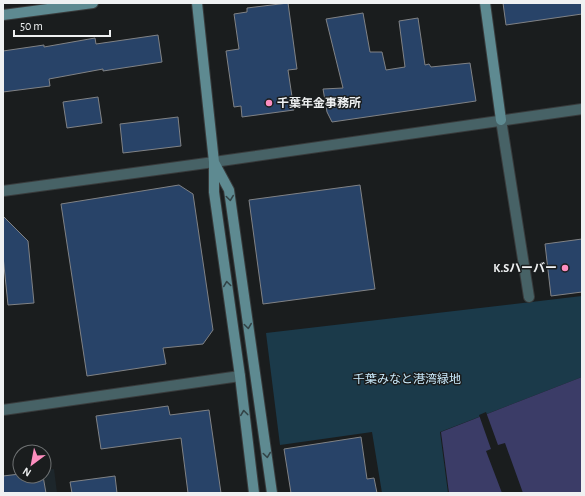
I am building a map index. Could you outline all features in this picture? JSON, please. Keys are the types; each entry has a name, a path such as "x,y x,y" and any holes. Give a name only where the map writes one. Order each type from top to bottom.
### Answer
{"street":[{"path":"3,15 93,3"},
{"path":"197,3 214,162 214,192 240,376 254,493"},
{"path":"485,3 501,120 529,297"},
{"path":"3,191 582,109"},
{"path":"214,162 229,190 272,493"},
{"path":"3,410 240,376"}],"shaded area":[{"path":"52,469 54,469 57,493 3,493 3,475 12,474 12,484 52,484"}],"green space":[{"name":"千葉みなと港湾緑地","path":"582,296 582,377 440,432 448,493 382,493 372,432 280,445 266,333"}],"water":[{"path":"582,377 582,493 449,493 441,432"}],"pier":[{"path":"486,412 498,445 505,443 523,493 502,493 486,451 491,449 479,415"}],"building":[{"path":"288,3 297,69 288,70 294,110 242,117 241,106 234,107 226,51 239,49 234,14 247,12 247,8"},
{"path":"503,3 582,3 582,14 506,25"},
{"path":"363,13 370,52 382,52 386,70 405,67 399,21 418,18 425,65 429,64 431,67 470,63 476,101 332,122 327,112 323,89 343,88 326,19"},
{"path":"158,35 162,62 103,71 103,69 49,79 50,86 3,92 3,51 44,45 44,47 95,38 96,44"},
{"path":"98,97 102,123 67,128 63,102"},
{"path":"178,117 181,146 123,153 120,124"},
{"path":"179,185 193,194 213,330 203,344 163,348 166,364 87,376 61,204"},
{"path":"360,185 375,289 263,304 249,200"},
{"path":"3,216 28,241 34,303 8,305 3,256"},
{"name":"K.Sハーバー","path":"582,239 582,292 551,296 545,244"},
{"path":"168,406 170,415 209,410 221,493 188,493 181,438 101,449 96,416"},
{"path":"361,437 367,479 374,478 377,493 291,493 284,449"},
{"path":"12,475 12,484 44,484 46,493 3,493 3,476"},
{"path":"115,476 117,493 72,493 70,482"}],"place":[{"name":"千葉年金事務所","path":"269,103"},
{"name":"K.Sハーバー","path":"565,268"}]}
